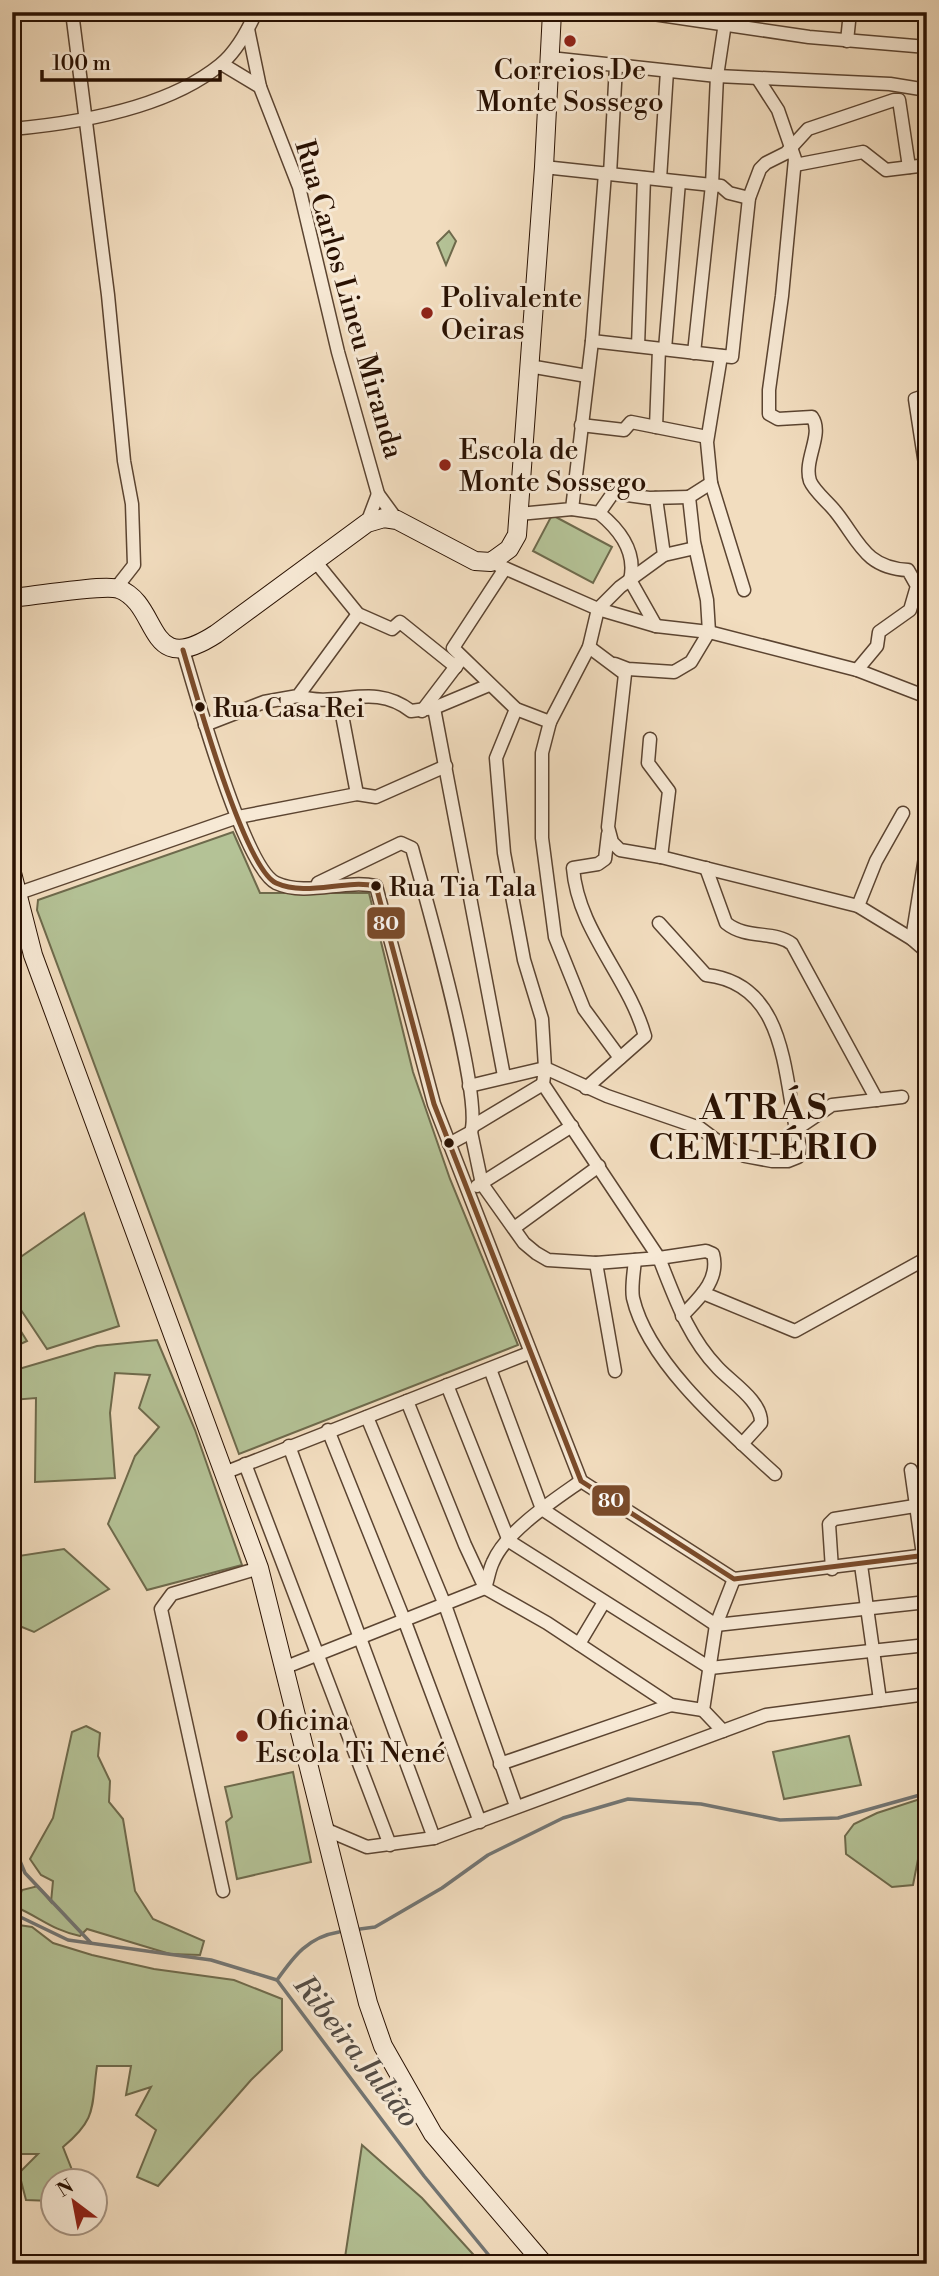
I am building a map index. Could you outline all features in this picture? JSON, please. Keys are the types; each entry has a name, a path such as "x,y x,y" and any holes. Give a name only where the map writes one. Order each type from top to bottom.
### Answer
{"main road":[{"path":"12,598 116,588 139,603 146,622 157,636 170,646 183,650 216,634 367,523 384,519 397,520 475,561 497,566 517,535 544,167 552,12"},
{"path":"12,873 33,955 260,1567 368,2003 383,2046 433,2134 544,2264"}],"street":[{"path":"72,12 87,120 124,461 132,503 134,565 116,588"},
{"path":"12,129 87,120 163,97 222,64 248,29 256,12"},
{"path":"640,12 691,16 847,41 926,45"},
{"path":"847,41 850,12"},
{"path":"694,353 712,185 717,76 725,23"},
{"name":"Rua Carlos Lineu Miranda","path":"248,29 260,88 299,187 338,352 379,494 397,520"},
{"path":"550,58 717,76 890,84 927,90"},
{"path":"222,64 260,88"},
{"path":"572,509 592,341 616,66"},
{"path":"660,180 667,71"},
{"path":"758,79 775,104 793,146 794,166 769,390 769,414 778,419 812,417 817,428 810,451 810,481 839,515 855,543 885,564 895,569 908,570 918,586 910,610 879,632 877,646 857,670"},
{"path":"592,341 732,357 748,198 766,163 793,146 808,129 885,102 899,100 909,167"},
{"path":"794,166 863,152 886,170 927,165"},
{"path":"544,167 712,185 748,198"},
{"path":"638,346 643,178"},
{"path":"656,427 679,182"},
{"path":"721,356 708,438 711,483 744,590"},
{"path":"529,366 587,376"},
{"path":"927,395 915,399 927,477"},
{"path":"581,425 624,430 631,422 708,438"},
{"path":"599,513 613,493 656,498 689,498 711,483"},
{"path":"367,523 379,494"},
{"path":"656,498 664,555"},
{"path":"612,663 628,669 674,672 691,662 709,632 707,600 695,548 689,498"},
{"path":"519,514 572,509 599,513 616,527 628,547 634,567 630,580 656,626"},
{"path":"620,1058 584,1009 555,937 542,838 542,753 550,723 589,647 598,609 630,580 664,555 695,548"},
{"path":"315,561 358,614 392,629 400,622 459,662 516,709 550,723"},
{"path":"459,662 453,649 497,566 525,575 598,609 656,626 709,632 857,670 927,697"},
{"path":"298,696 358,614"},
{"path":"586,1088 643,1039 644,1032 607,954 585,920 575,890 573,868 598,864 605,859 609,850 608,827 625,674 589,647"},
{"path":"183,650 205,725 238,817 265,875 285,886 308,888 357,882 376,886 434,1104 581,1481 734,1580 861,1566 925,1555 921,1505 911,1470"},
{"path":"428,710 459,662"},
{"path":"205,725 264,702 298,696 318,701 355,695 392,699 411,712 428,710 489,685"},
{"path":"339,699 357,794"},
{"path":"516,709 496,758 504,853 524,960 542,1019 545,1068 543,1084 659,1258 684,1324 716,1366 758,1408 761,1423 742,1444"},
{"path":"428,710 446,766 504,1076"},
{"path":"650,738 648,763 669,791 661,857"},
{"path":"16,894 238,817 357,794 376,797 446,766"},
{"path":"858,906 876,861 903,813"},
{"path":"608,827 612,842 620,850 661,857 858,906 912,939 927,952"},
{"path":"308,888 401,843 412,849 436,937 469,1086 472,1129 482,1184 524,1243 548,1260 596,1263 706,1251 713,1254 713,1278 704,1293 682,1316"},
{"path":"912,939 927,845"},
{"path":"706,868 726,923 750,935 785,938 792,944 877,1100"},
{"path":"469,1086 545,1068 586,1088 700,1128 724,1146 745,1156 772,1161 788,1161 798,1157 800,1147 785,1062 764,1005 725,977 706,975 659,923"},
{"path":"449,1144 543,1084"},
{"path":"795,1130 832,1105 902,1097"},
{"path":"468,1191 572,1126"},
{"path":"514,1228 598,1166"},
{"path":"704,1293 795,1331 927,1258"},
{"path":"635,1260 633,1296 643,1323 672,1370 704,1408 775,1474"},
{"path":"596,1263 615,1371"},
{"path":"224,1472 529,1353"},
{"path":"490,1369 542,1509 716,1625 927,1602"},
{"path":"447,1385 509,1541 710,1668 927,1645"},
{"path":"407,1401 464,1545 485,1588 579,1644 671,1705 703,1710 723,1731"},
{"path":"367,1417 445,1605 516,1806"},
{"path":"328,1430 405,1622 480,1822"},
{"path":"289,1446 363,1639 434,1838"},
{"path":"244,1464 390,1845"},
{"path":"485,1588 493,1560 509,1541 542,1509 581,1481"},
{"path":"832,1569 829,1524 834,1519 921,1505"},
{"path":"861,1566 880,1700"},
{"path":"223,1891 161,1609 172,1594 260,1567"},
{"path":"703,1710 716,1625 734,1580"},
{"path":"286,1667 363,1639 485,1588"},
{"path":"579,1644 604,1602"},
{"path":"327,1830 367,1847 434,1838 766,1715 927,1694"},
{"path":"500,1764 671,1705"}],"green space":[{"path":"449,231 456,241 446,265 437,243"},
{"path":"552,515 612,547 593,583 533,551"},
{"path":"233,832 260,893 369,893 413,1072 450,1179 518,1345 239,1454 37,910 38,900"},
{"path":"84,1213 119,1326 47,1349 17,1304 12,1263"},
{"path":"12,1317 27,1341 12,1348"},
{"path":"157,1340 195,1430 242,1565 147,1590 108,1524 135,1456 159,1427 139,1408 150,1375 115,1373 110,1413 115,1478 35,1482 36,1398 12,1400 12,1371 97,1346"},
{"path":"64,1549 109,1589 34,1632 12,1623 12,1557"},
{"path":"86,1726 100,1733 98,1756 110,1781 109,1802 123,1819 135,1891 153,1919 204,1941 200,1955 170,1954 87,1929 80,1936 54,1927 16,1907 22,1890 38,1886 51,1902 53,1881 41,1875 30,1859 53,1818 72,1732"},
{"path":"849,1736 861,1785 784,1799 773,1752"},
{"path":"293,1772 311,1862 237,1879 226,1822 232,1817 225,1787"},
{"path":"920,1799 927,1801 927,1847 919,1854 913,1885 892,1887 846,1854 845,1836 854,1824 877,1813"},
{"path":"12,1924 32,1927 53,1943 92,1955 154,1969 234,1980 282,1999 282,2050 251,2080 158,2186 137,2177 156,2130 136,2115 151,2087 126,2095 131,2066 97,2066 88,2119 63,2147 71,2168 38,2168 38,2200 26,2200 19,2173 38,2154 18,2154 12,2162"},
{"path":"362,2145 422,2198 482,2264 344,2264"}],"waterway":[{"path":"360,1929 375,1927 442,1888 488,1855 563,1818 628,1799 701,1804 780,1820 838,1818 927,1793"},
{"path":"12,1842 25,1873 91,1943"},
{"name":"Ribeira Julião","path":"12,1913 68,1940 211,1960 277,1980 424,2176 496,2264"},
{"path":"277,1980 310,1943 339,1932"}],"transit line":[{"name":"80","path":"183,650 222,776 250,846 263,870 276,883 288,887 364,884 376,886 434,1104 581,1481 734,1579 927,1555"}],"place":[{"name":"Correios De Monte Sossego","path":"570,41"},
{"name":"Polivalente Oeiras","path":"427,313"},
{"name":"Escola de Monte Sossego","path":"445,465"},
{"name":"Rua Casa Rei","path":"200,707"},
{"name":"Rua Tia Tala","path":"376,886"},
{"name":"Oficina Escola Ti Nené","path":"242,1736"}],"district":[{"name":"ATRÁS CEMITÉRIO","path":"764,1127"}]}
